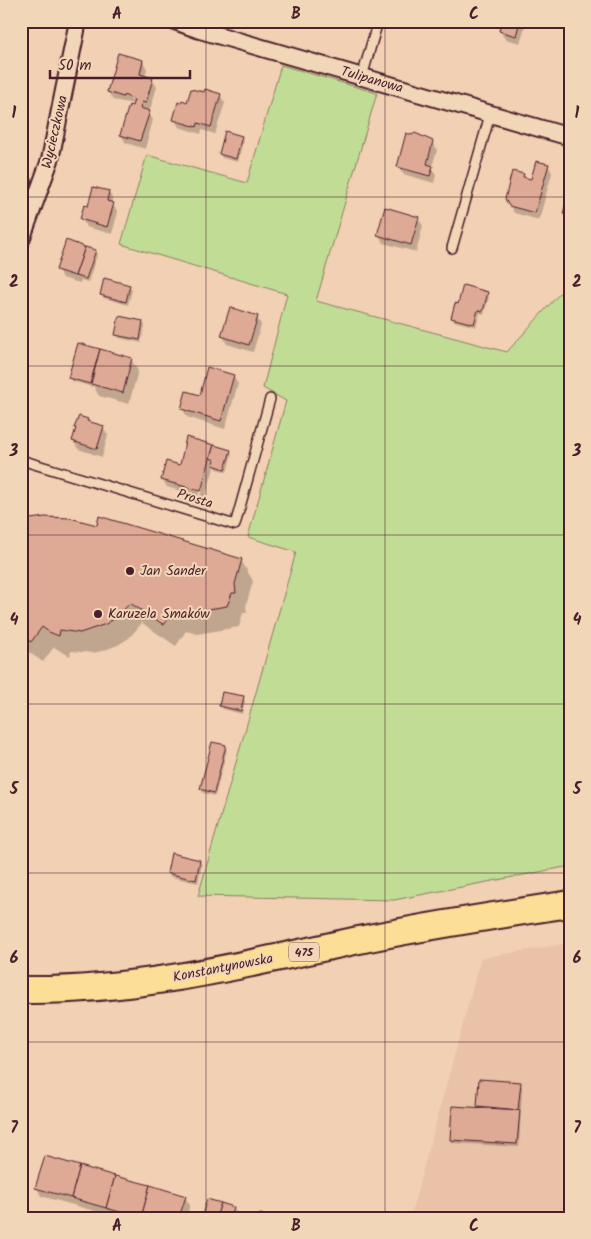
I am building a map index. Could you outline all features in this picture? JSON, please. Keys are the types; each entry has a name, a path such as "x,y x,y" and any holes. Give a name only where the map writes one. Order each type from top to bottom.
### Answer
{"main road":[{"name":"Konstantynowska","path":"21,990 93,989 181,978 431,925 570,904"}],"street":[{"name":"Wycieczkowa","path":"21,240 50,160 78,21"},
{"name":"Tulipanowa","path":"175,21 210,33 570,137"}],"lane":[{"path":"362,77 378,21"},
{"path":"452,248 490,115"},
{"name":"Prosta","path":"21,460 235,526 270,399"}],"shaded area":[{"path":"570,943 570,1218 426,1218 411,1214 481,958"}],"green space":[{"path":"281,65 377,93 316,301 507,352 570,282 570,866 394,900 198,896 296,552 248,537 286,401 263,388 287,294 121,244 147,155 247,183"}],"building":[{"path":"501,21 520,21 516,36 499,31"},
{"path":"118,53 143,60 140,74 153,78 146,103 142,102 140,108 150,111 140,141 120,135 129,105 132,106 134,100 124,95 123,97 107,92"},
{"path":"191,89 204,92 205,89 221,94 211,127 198,123 197,127 173,120 178,102 181,103 182,100 187,102"},
{"path":"225,131 242,136 236,159 219,154"},
{"path":"406,133 412,135 415,133 433,141 427,164 433,166 430,176 397,167"},
{"path":"536,161 549,164 535,213 509,206 505,199 512,171 524,174 523,177 531,179"},
{"path":"93,187 109,191 107,201 114,203 107,227 80,219 84,205 88,206"},
{"path":"570,190 570,215 563,214"},
{"path":"385,207 419,217 411,245 377,235"},
{"path":"66,240 85,247 75,276 56,270"},
{"path":"85,247 96,250 86,279 75,276"},
{"path":"104,278 130,285 126,302 100,295"},
{"path":"463,285 488,292 483,311 478,310 474,324 451,318 455,303 458,304"},
{"path":"230,307 258,316 249,345 221,336"},
{"path":"119,316 143,321 140,340 115,335"},
{"path":"78,343 100,349 90,384 68,378"},
{"path":"100,349 132,358 123,393 91,384"},
{"path":"207,367 234,375 221,421 181,409 186,391 200,395"},
{"path":"79,416 88,419 87,421 104,426 97,449 72,441 76,428 74,428"},
{"path":"186,437 214,445 201,491 161,480 166,461 180,465"},
{"path":"214,445 231,450 225,469 213,465 215,460 210,458"},
{"name":"Jan Sander","path":"99,516 242,559 235,584 236,593 232,593 227,606 184,613 174,610 164,625 130,603 117,617 106,624 80,633 60,630 59,636 42,627 31,642 21,635 21,527 24,527 23,520 45,517 70,518 97,525"},
{"path":"222,692 244,696 241,711 219,706"},
{"path":"212,742 226,745 214,793 200,789"},
{"path":"171,853 200,860 196,880 167,873"},
{"path":"479,1079 521,1082 518,1110 477,1106"},
{"path":"452,1106 520,1110 517,1144 450,1140"},
{"path":"45,1156 80,1166 71,1198 35,1188"},
{"path":"80,1166 115,1176 106,1208 71,1198"},
{"path":"115,1176 150,1185 141,1218 106,1208"},
{"path":"150,1185 186,1196 179,1218 141,1218"},
{"path":"207,1199 221,1203 216,1218 201,1218"},
{"path":"221,1203 234,1207 231,1218 216,1218"},
{"path":"260,1214 273,1218 259,1218"}],"place":[{"name":"Jan Sander","path":"130,571"},
{"name":"Karuzela Smaków","path":"98,614"}]}
